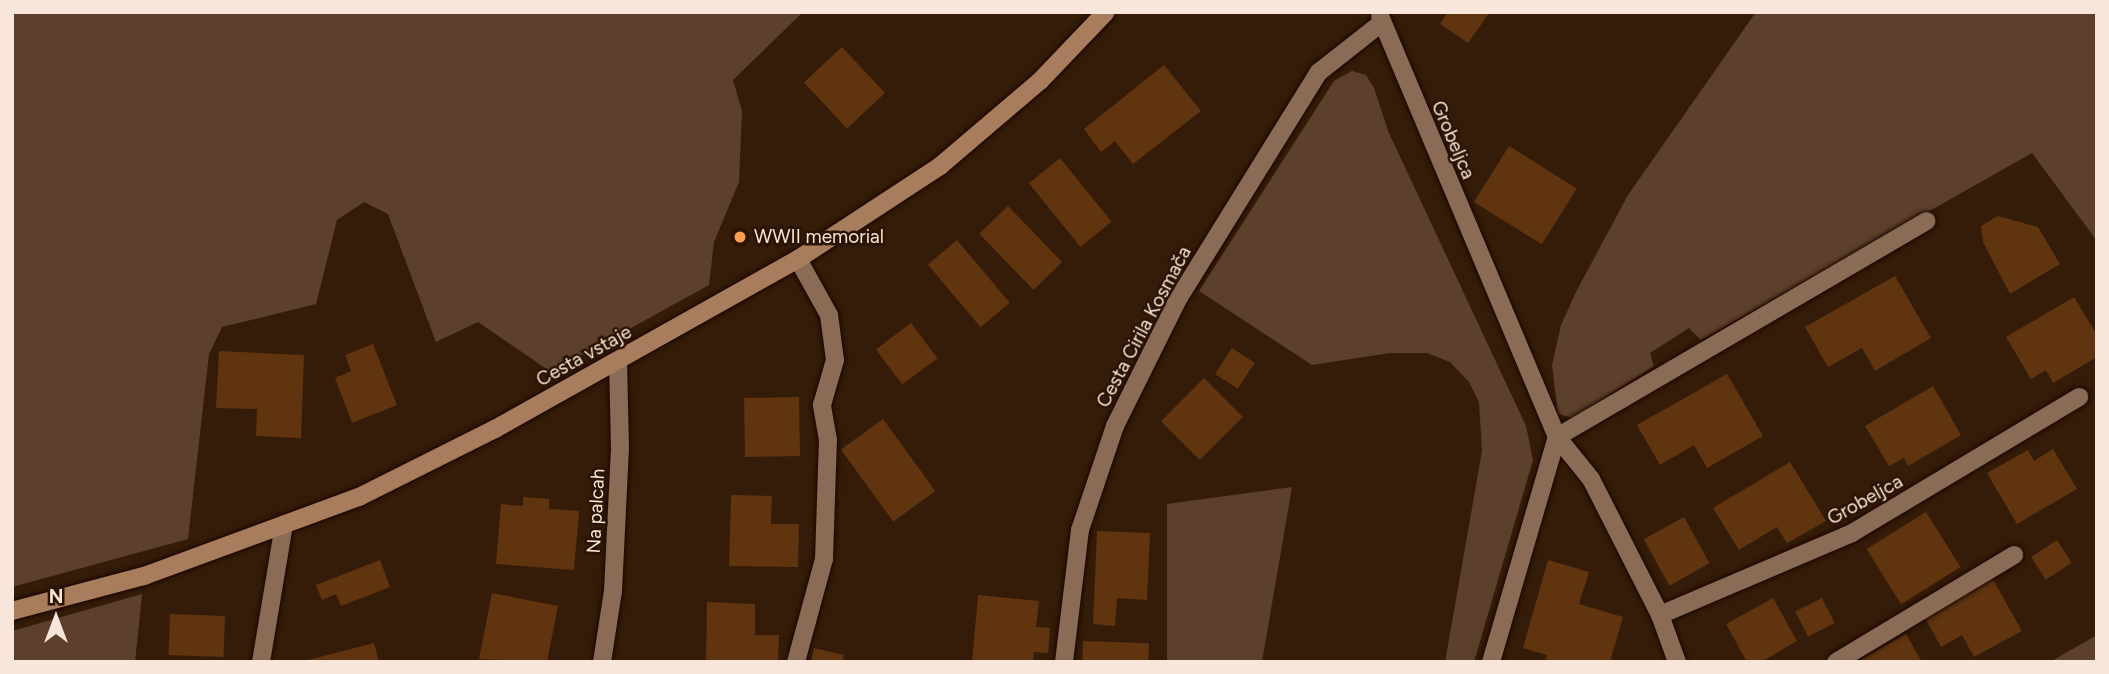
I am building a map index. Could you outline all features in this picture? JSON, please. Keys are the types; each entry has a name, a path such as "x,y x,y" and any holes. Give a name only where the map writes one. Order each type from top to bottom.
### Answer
{"main road":[{"name":"Cesta vstaje","path":"12,611 144,576 359,497 618,361 797,259 940,166 1040,81 1106,12"}],"street":[{"name":"Grobeljca","path":"1380,18 1557,437 1591,479 1660,615 1677,662"},
{"name":"Cesta Cirila Kosmača","path":"1064,662 1080,530 1115,426 1178,299 1319,72 1380,18"},
{"path":"1491,662 1557,437 1927,221"},
{"path":"796,662 824,559 828,440 822,405 835,360 829,315 797,259"},
{"name":"Na palcah","path":"602,662 613,591 620,448 618,361"},
{"name":"Grobeljca","path":"1660,615 1852,533 2079,397"},
{"path":"261,662 284,525"},
{"path":"1836,662 2014,555"}],"shaded area":[{"path":"12,12 803,12 733,80 742,111 739,182 714,242 709,285 551,372 478,322 436,342 388,214 364,202 337,220 316,304 222,327 209,354 188,539 12,587"},
{"path":"1756,12 2097,12 2097,241 2032,153 1701,340 1689,328 1650,353 1654,366 1573,418 1558,414 1552,365 1561,325 1577,290 1628,195"},
{"path":"1352,71 1366,75 1374,88 1388,131 1526,426 1533,460 1474,662 1445,662 1482,451 1479,402 1469,382 1450,362 1427,353 1390,353 1312,365 1199,291 1334,81"},
{"path":"1292,487 1262,662 1167,662 1167,504"},
{"path":"142,594 135,662 12,662 12,631"},
{"path":"2097,635 2097,662 2050,662"}],"building":[{"path":"1448,12 1490,12 1468,43 1440,24"},
{"path":"842,47 885,93 847,129 804,82"},
{"path":"1164,65 1201,111 1133,164 1115,141 1101,152 1084,129"},
{"path":"1509,146 1577,188 1542,244 1474,202"},
{"path":"1060,158 1112,222 1081,247 1029,183"},
{"path":"1008,206 1062,262 1033,290 979,234"},
{"path":"1998,216 2038,227 2060,264 2010,294 1983,242 1981,226"},
{"path":"957,240 1010,303 981,327 928,264"},
{"path":"1895,276 1931,338 1875,371 1862,348 1828,367 1805,327"},
{"path":"2074,297 2097,335 2097,357 2053,383 2046,370 2031,379 2006,337"},
{"path":"911,323 937,358 902,385 876,349"},
{"path":"373,344 397,405 352,423 335,378 351,371 345,355"},
{"path":"1232,348 1255,363 1238,389 1215,374"},
{"path":"219,351 304,355 301,438 256,436 257,409 216,408"},
{"path":"1727,374 1763,436 1707,468 1694,445 1660,465 1637,425"},
{"path":"1204,378 1243,417 1200,460 1161,421"},
{"path":"1933,386 1961,435 1908,466 1904,458 1889,466 1865,426"},
{"path":"799,397 800,456 745,457 744,398"},
{"path":"883,419 935,491 893,522 841,450"},
{"path":"2053,449 2077,489 2017,524 1987,473 2028,450 2034,461"},
{"path":"1790,462 1826,521 1787,543 1777,527 1739,550 1713,508"},
{"path":"731,495 772,496 771,524 799,524 798,567 729,566"},
{"path":"523,497 549,499 549,509 579,511 574,570 496,564 501,504 523,506"},
{"path":"1926,512 1960,567 1901,604 1867,549"},
{"path":"1684,517 1710,563 1669,586 1644,539"},
{"path":"1097,531 1150,533 1147,600 1117,598 1115,626 1093,624"},
{"path":"2057,540 2072,563 2046,580 2031,557"},
{"path":"380,560 390,587 341,606 336,594 322,600 316,585"},
{"path":"1548,560 1589,572 1579,604 1623,617 1610,662 1545,662 1547,655 1523,648"},
{"path":"1991,576 2022,631 1974,657 1962,635 1941,647 1923,614"},
{"path":"492,593 558,606 547,662 479,659"},
{"path":"978,595 1039,601 1036,627 1050,628 1048,653 1034,652 1033,662 972,662"},
{"path":"1773,598 1797,641 1761,662 1747,662 1726,624"},
{"path":"1822,598 1835,623 1808,637 1795,612"},
{"path":"707,602 755,604 755,635 779,635 778,662 706,662"},
{"path":"170,614 225,616 224,657 169,655"},
{"path":"1906,634 1922,662 1857,662"},
{"path":"1083,641 1149,643 1148,662 1082,662"},
{"path":"374,643 379,662 304,662 304,661"},
{"path":"814,648 844,655 842,662 811,662"}],"place":[{"name":"WWII memorial","path":"740,237"}]}
